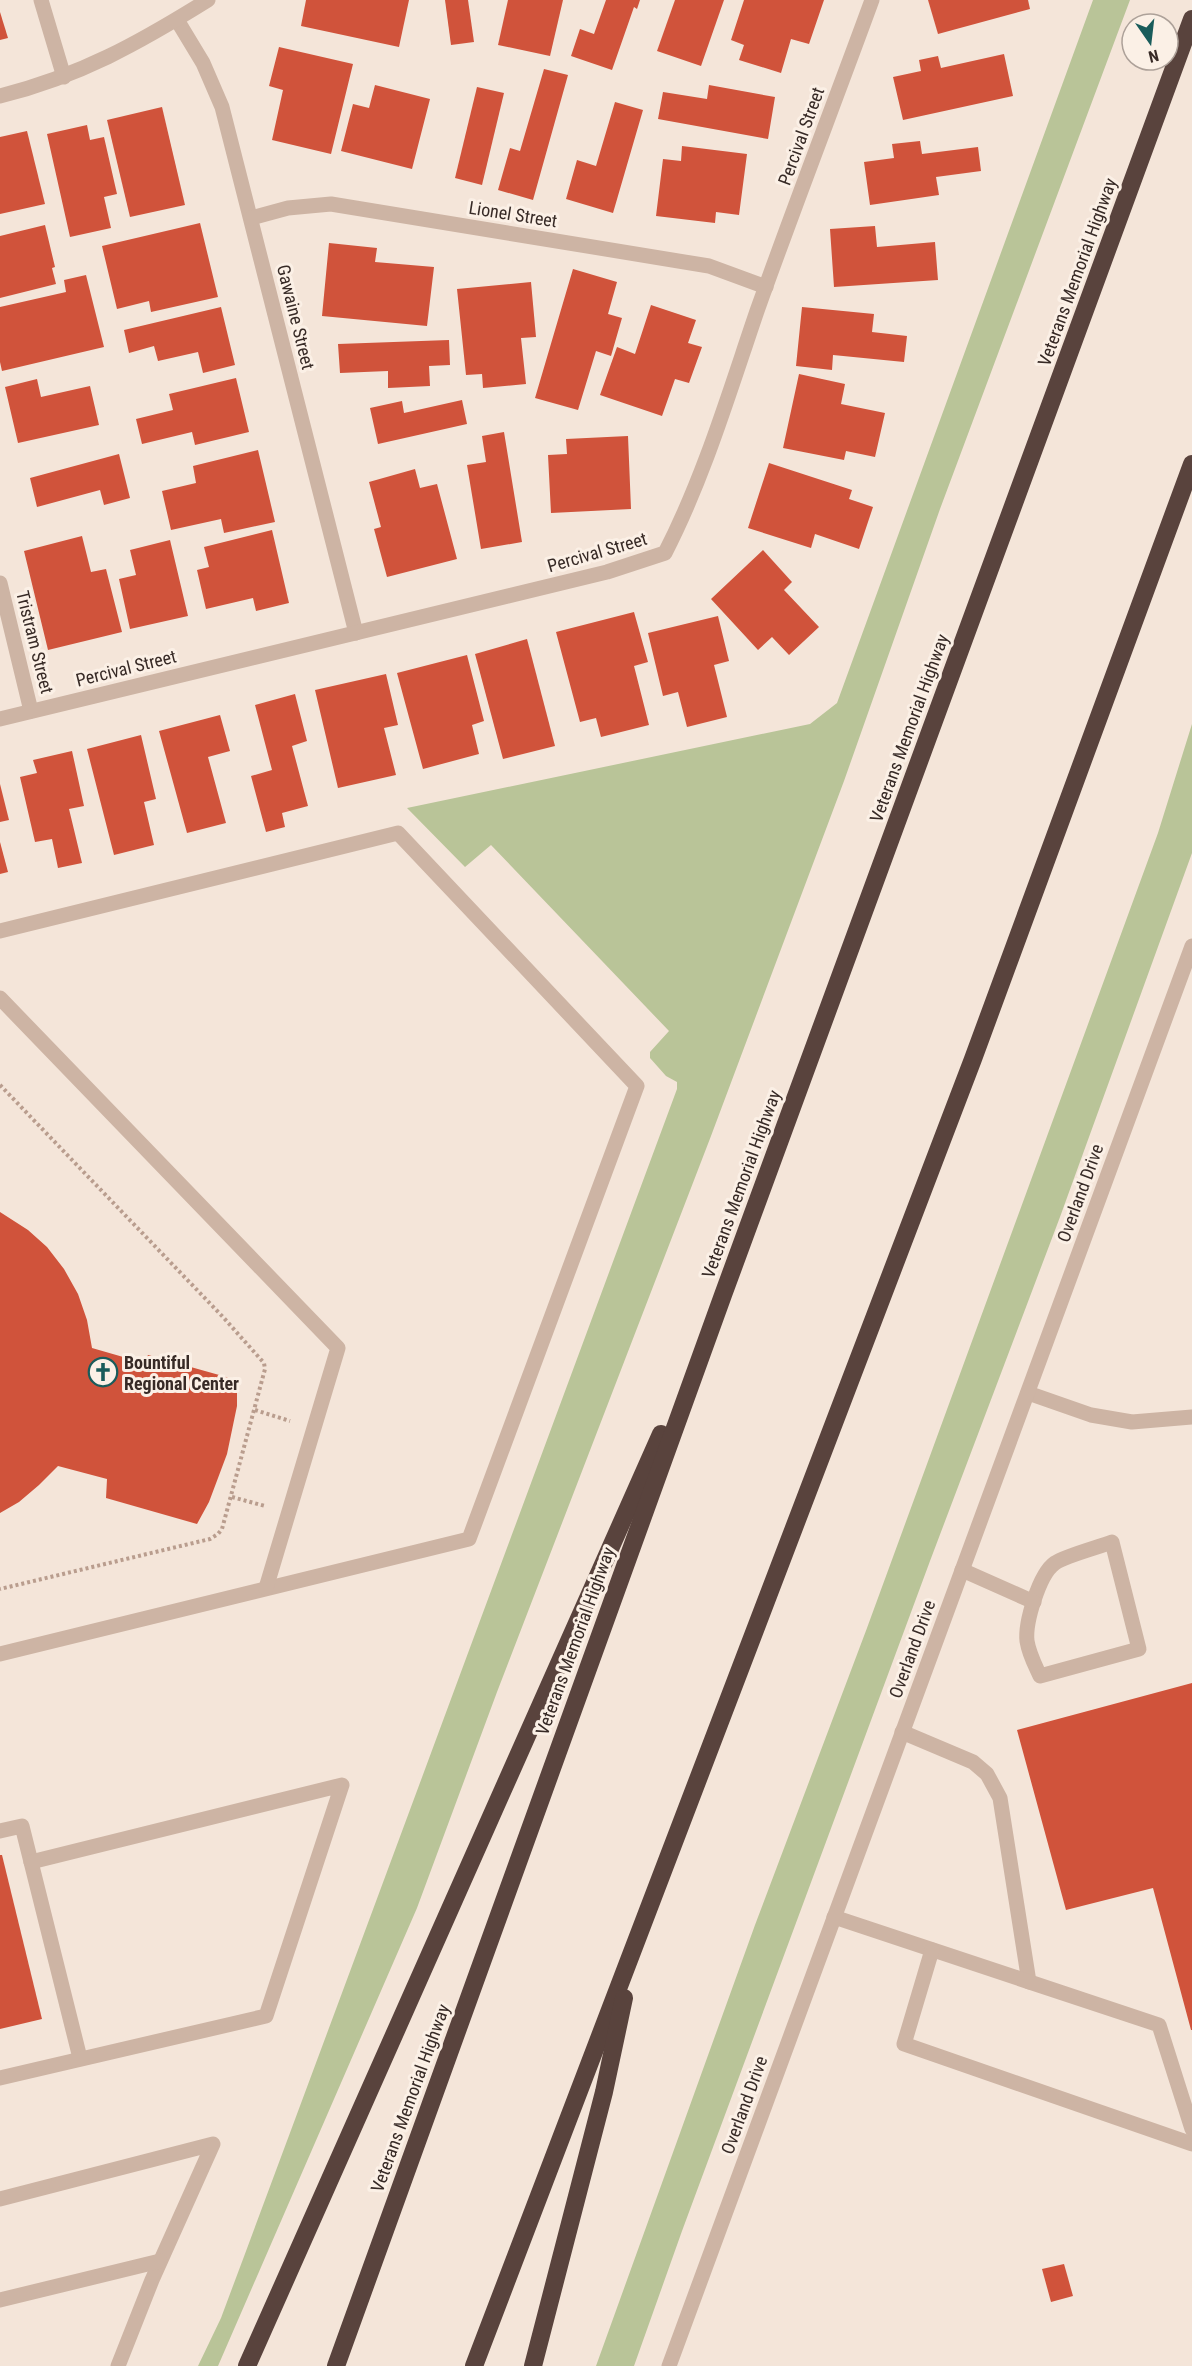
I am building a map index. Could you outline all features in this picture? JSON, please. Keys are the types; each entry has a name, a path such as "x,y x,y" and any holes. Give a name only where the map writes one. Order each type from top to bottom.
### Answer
{"highway":[{"name":"Veterans Memorial Highway","path":"336,2366 723,1295 1192,20"},
{"path":"474,2366 973,1059 1192,464"},
{"path":"248,2366 723,1295"},
{"path":"533,2366 601,2103 637,1938"}],"street":[{"path":"41,0 64,77"},
{"path":"0,96 64,77 121,52 208,0"},
{"name":"Percival Street","path":"0,719 607,572 664,553 696,485 872,0"},
{"name":"Gawaine Street","path":"177,20 214,85 222,107 356,633"},
{"name":"Lionel Street","path":"251,218 288,208 331,204 710,266 766,287"},
{"name":"Tristram Street","path":"0,583 31,711"},
{"path":"0,931 398,832 637,1086 469,1539 0,1654"},
{"name":"Overland Drive","path":"669,2366 1192,946"},
{"path":"0,998 338,1348 266,1588"},
{"path":"1028,1394 1091,1415 1132,1422 1192,1417"},
{"path":"1112,1542 1139,1649 1040,1676 1027,1640 1028,1620 1034,1602 1044,1578 1054,1563 1112,1542"},
{"path":"962,1570 1034,1602"},
{"path":"902,1732 973,1762 987,1774 1000,1798 1029,1982"},
{"path":"0,2078 266,2016 342,1785 31,1862"},
{"path":"0,1831 22,1826 80,2058"},
{"path":"834,1917 1159,2025 1192,2129"},
{"path":"932,1950 904,2044 1192,2144"},
{"path":"0,2199 213,2144 160,2261 118,2366"},
{"path":"0,2300 160,2261"}],"path":[{"path":"0,1085 224,1317 264,1363 264,1379 222,1529 210,1539 0,1589"},
{"path":"255,1410 314,1428"},
{"path":"231,1497 288,1513"}],"green space":[{"path":"1093,0 1130,0 1126,12 1120,12 1120,27 940,509 844,781 417,1908 218,2366 198,2366 221,2318 677,1089 677,1082 666,1076 650,1058 650,1052 669,1031 491,845 465,867 407,808 810,724 837,703"},
{"path":"1192,724 1192,853 1060,1217 930,1561 634,2366 596,2366 755,1925 867,1628 1158,833"}],"building":[{"path":"306,0 409,0 399,47 301,26"},
{"path":"445,0 468,0 474,42 451,45"},
{"path":"508,0 563,0 550,56 498,45"},
{"path":"606,0 640,0 637,9 634,7 612,70 571,56 580,29 594,34"},
{"path":"675,0 724,0 701,66 657,51"},
{"path":"744,0 824,0 809,44 791,39 781,73 739,60 744,45 731,40"},
{"path":"928,0 1028,0 1030,9 938,34"},
{"path":"0,12 8,38 0,40"},
{"path":"279,47 353,64 331,154 272,140 283,90 269,86"},
{"path":"1004,54 1013,96 903,120 893,77 921,71 919,60 938,56 941,68"},
{"path":"544,69 568,75 533,200 498,190 510,148 520,151"},
{"path":"375,85 430,99 412,169 341,151 353,104 369,108"},
{"path":"709,85 775,97 768,139 658,119 663,92 707,99"},
{"path":"477,87 504,93 482,185 455,178"},
{"path":"615,102 643,110 613,213 566,199 577,160 596,166"},
{"path":"162,107 185,205 130,217 107,120"},
{"path":"87,125 90,140 104,137 117,194 104,197 111,228 70,237 47,134"},
{"path":"27,131 45,204 0,214 0,137"},
{"path":"920,141 922,154 978,147 981,171 936,177 939,195 870,205 864,162 894,158 892,144"},
{"path":"682,146 747,154 739,215 716,212 715,223 656,216 663,159 681,161"},
{"path":"200,223 218,297 151,312 149,301 117,309 102,246"},
{"path":"45,225 55,267 52,268 56,284 0,298 0,236"},
{"path":"875,226 877,247 935,242 938,280 834,287 830,229"},
{"path":"329,243 377,248 375,262 434,267 427,326 322,316"},
{"path":"573,269 617,282 608,314 622,318 611,356 596,351 578,410 535,398"},
{"path":"86,275 104,347 2,371 0,307 66,292 64,280"},
{"path":"531,282 536,337 521,338 526,384 483,388 482,374 466,375 457,289"},
{"path":"651,305 696,320 688,343 702,347 689,383 675,379 662,416 600,395 617,347 635,354"},
{"path":"221,307 235,365 203,373 198,352 158,361 154,346 129,353 124,330"},
{"path":"802,307 874,314 872,332 907,336 904,362 833,355 832,370 796,366"},
{"path":"449,340 450,365 429,366 430,386 388,388 388,371 340,373 338,344"},
{"path":"799,374 845,384 841,404 885,413 875,457 846,451 844,460 783,448"},
{"path":"236,378 249,432 195,445 192,432 142,444 136,419 173,410 169,394"},
{"path":"37,379 41,397 90,386 99,425 18,443 5,387"},
{"path":"462,400 467,424 378,444 370,408 402,401 404,413"},
{"path":"504,432 522,542 481,549 467,465 486,462 482,436"},
{"path":"628,436 631,509 551,513 548,455 567,454 566,439"},
{"path":"258,450 275,522 224,533 221,519 171,530 162,491 196,483 193,466"},
{"path":"119,454 130,498 104,505 100,490 37,507 30,478"},
{"path":"769,463 852,490 849,499 873,507 859,549 815,534 811,548 748,528"},
{"path":"415,469 420,488 437,484 457,559 387,577 374,529 381,527 369,482"},
{"path":"272,530 289,603 256,611 253,598 206,609 197,570 209,567 204,547"},
{"path":"82,536 91,572 106,569 122,632 48,650 24,551"},
{"path":"170,540 188,616 130,629 119,579 136,575 130,550"},
{"path":"763,550 792,582 784,590 819,627 789,655 772,637 758,650 711,599"},
{"path":"634,612 648,662 634,666 649,725 601,737 596,718 580,722 556,632"},
{"path":"718,616 729,661 714,665 727,717 687,727 678,692 663,696 648,633"},
{"path":"527,639 555,746 503,759 475,654"},
{"path":"467,655 484,721 472,725 479,754 423,769 397,673"},
{"path":"386,674 398,725 384,728 396,775 338,788 315,690"},
{"path":"295,694 307,741 292,746 308,806 282,813 285,827 266,832 251,776 272,770 255,705"},
{"path":"220,715 230,751 208,757 226,823 187,833 159,731"},
{"path":"141,735 156,799 144,802 154,845 114,855 87,749"},
{"path":"72,751 84,806 69,809 82,863 58,868 52,839 35,842 20,777 37,773 33,760"},
{"path":"0,784 9,820 0,822"},
{"path":"0,842 8,872 0,874"},
{"name":"Bountiful Regional Center","path":"0,1212 28,1230 47,1247 64,1269 78,1294 87,1320 92,1348 144,1363 148,1355 237,1380 237,1406 227,1454 209,1502 197,1524 106,1498 107,1479 58,1466 19,1502 0,1513"},
{"path":"1192,1683 1191,2030 1153,1888 1066,1910 1017,1730"},
{"path":"0,1855 2,1855 42,2019 0,2029"},
{"path":"1064,2264 1073,2296 1051,2302 1042,2269"}],"place":[{"name":"Bountiful Regional Center","path":"103,1372"}]}
